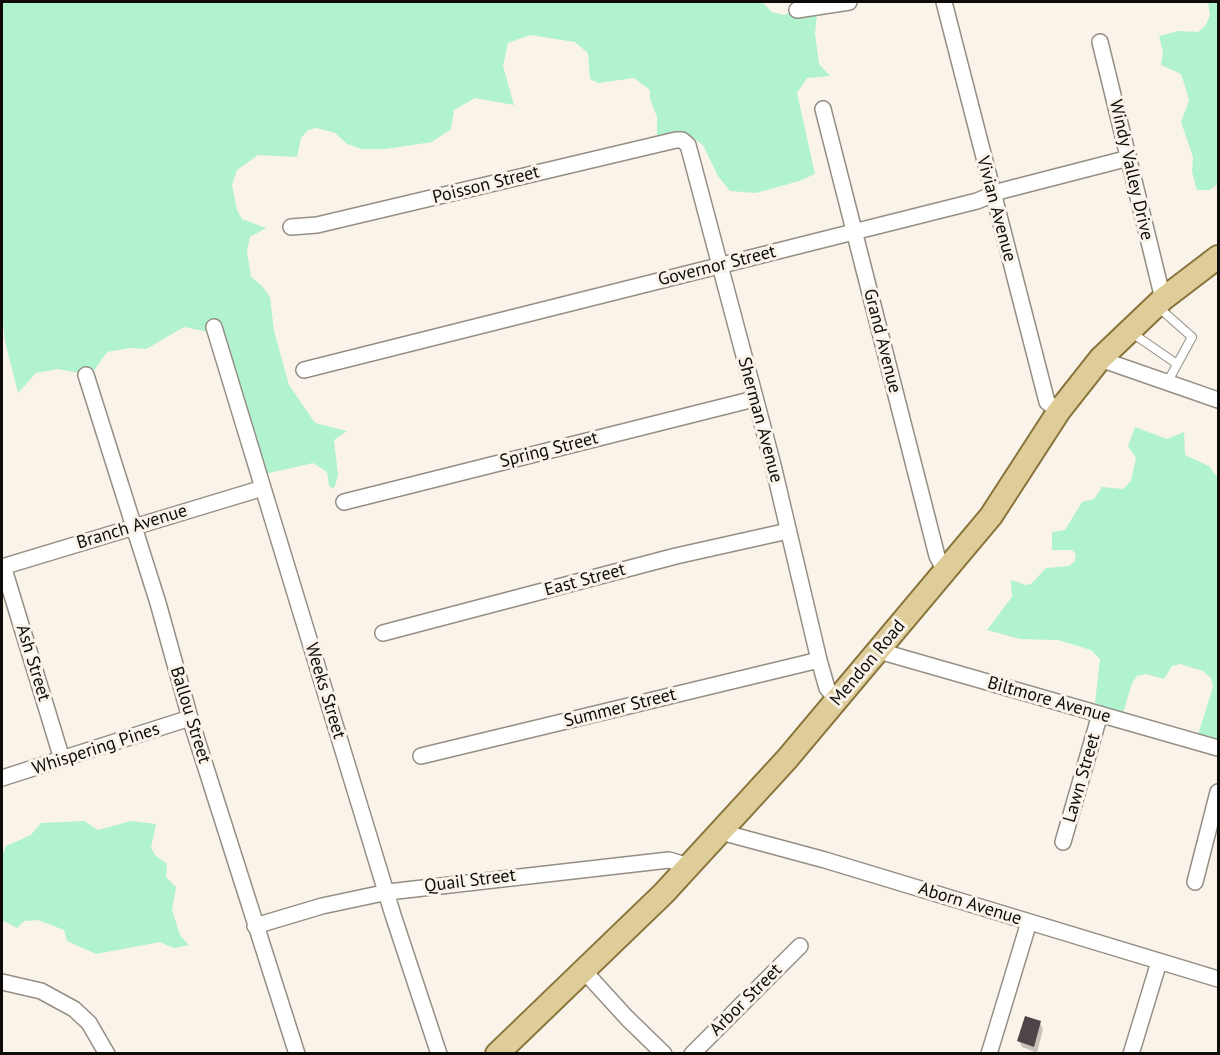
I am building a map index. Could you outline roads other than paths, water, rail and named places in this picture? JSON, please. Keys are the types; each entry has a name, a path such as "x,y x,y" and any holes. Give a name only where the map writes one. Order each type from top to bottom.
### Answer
{"main road":[{"name":"Mendon Road","path":"497,1053 585,972 689,866 837,700 991,516 1059,411 1101,359 1128,330 1160,302 1218,257"}],"street":[{"path":"797,10 849,2"},
{"name":"Vivian Avenue","path":"944,2 1047,402 1059,411"},
{"name":"Windy Valley Drive","path":"1100,42 1129,158 1160,302"},
{"name":"Grand Avenue","path":"823,108 937,556 945,571"},
{"name":"Poisson Street","path":"291,227 317,225 682,140"},
{"name":"Sherman Avenue","path":"682,140 688,145 692,155 721,265 819,660 827,688 837,700"},
{"name":"Governor Street","path":"304,370 977,201 1129,158"},
{"name":"Weeks Street","path":"214,327 387,892 439,1053"},
{"path":"1101,359 1218,400"},
{"name":"Ballou Street","path":"86,375 134,526 190,718 297,1053"},
{"name":"Spring Street","path":"344,502 754,399"},
{"name":"Branch Avenue","path":"2,567 263,488"},
{"name":"East Street","path":"383,633 676,556 788,531"},
{"name":"Ash Street","path":"2,567 62,759"},
{"name":"Biltmore Avenue","path":"879,651 1218,748"},
{"name":"Summer Street","path":"421,756 819,660"},
{"name":"Lawn Street","path":"1063,842 1100,714"},
{"name":"Whispering Pines","path":"2,778 190,718"},
{"path":"1195,882 1218,792"},
{"name":"Aborn Avenue","path":"721,832 1218,979"},
{"name":"Quail Street","path":"255,926 322,906 387,892 669,860 689,866"},
{"path":"988,1053 1029,922"},
{"name":"Arbor Street","path":"692,1053 800,946"},
{"path":"1131,1053 1159,962"},
{"path":"585,972 627,1018 664,1053"},
{"path":"2,982 41,991 74,1009 88,1023 107,1053"}],"lane":[{"path":"1160,302 1192,337 1167,383"},
{"path":"1128,330 1177,364"}]}
